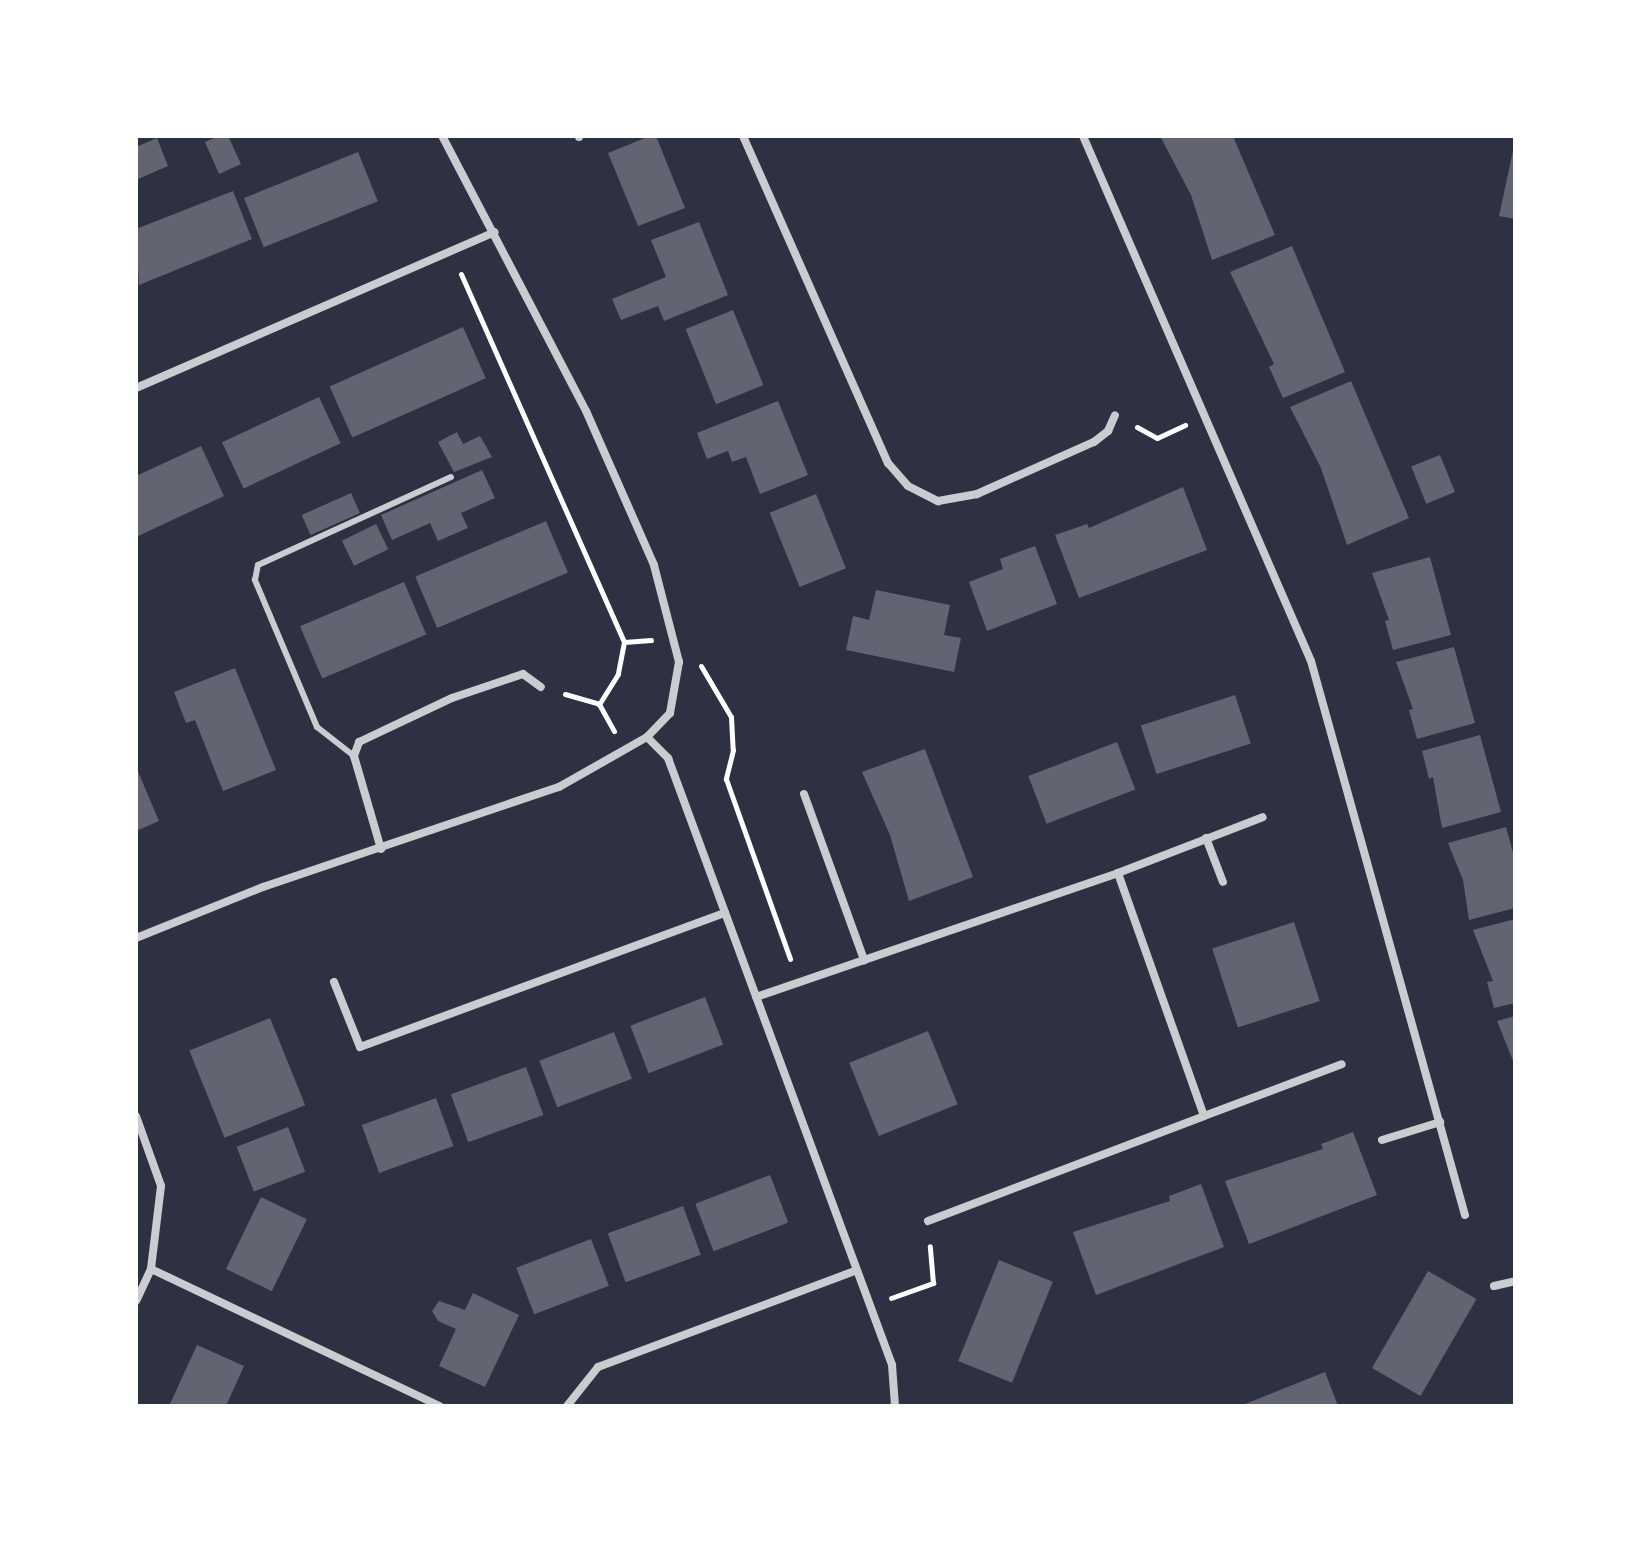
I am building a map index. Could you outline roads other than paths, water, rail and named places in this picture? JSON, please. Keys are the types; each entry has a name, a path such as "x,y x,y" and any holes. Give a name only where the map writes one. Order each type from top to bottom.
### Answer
{"street":[{"path":"136,938 263,887 559,787 647,737 670,713 679,662 654,565 586,411 442,136"},
{"path":"743,136 888,463 908,486 938,501 977,494 1094,442 1108,431 1115,415"},
{"path":"1083,136 1311,661 1465,1215"},
{"path":"136,388 494,232"},
{"path":"381,849 354,756 359,742 452,698 523,674 541,687"},
{"path":"647,737 668,758 892,1365 895,1406"},
{"path":"804,794 864,960"},
{"path":"756,997 1118,873 1263,817"},
{"path":"1206,838 1223,882"},
{"path":"1118,873 1204,1116"},
{"path":"334,982 360,1047 725,913"},
{"path":"928,1221 1342,1064"},
{"path":"136,1116 161,1186 151,1269 136,1301"},
{"path":"1382,1140 1440,1122"},
{"path":"151,1269 440,1406"},
{"path":"567,1406 598,1367 855,1271"},
{"path":"1494,1286 1515,1281"}],"lane":[{"path":"354,756 317,727 255,580 258,565 451,477"}]}
